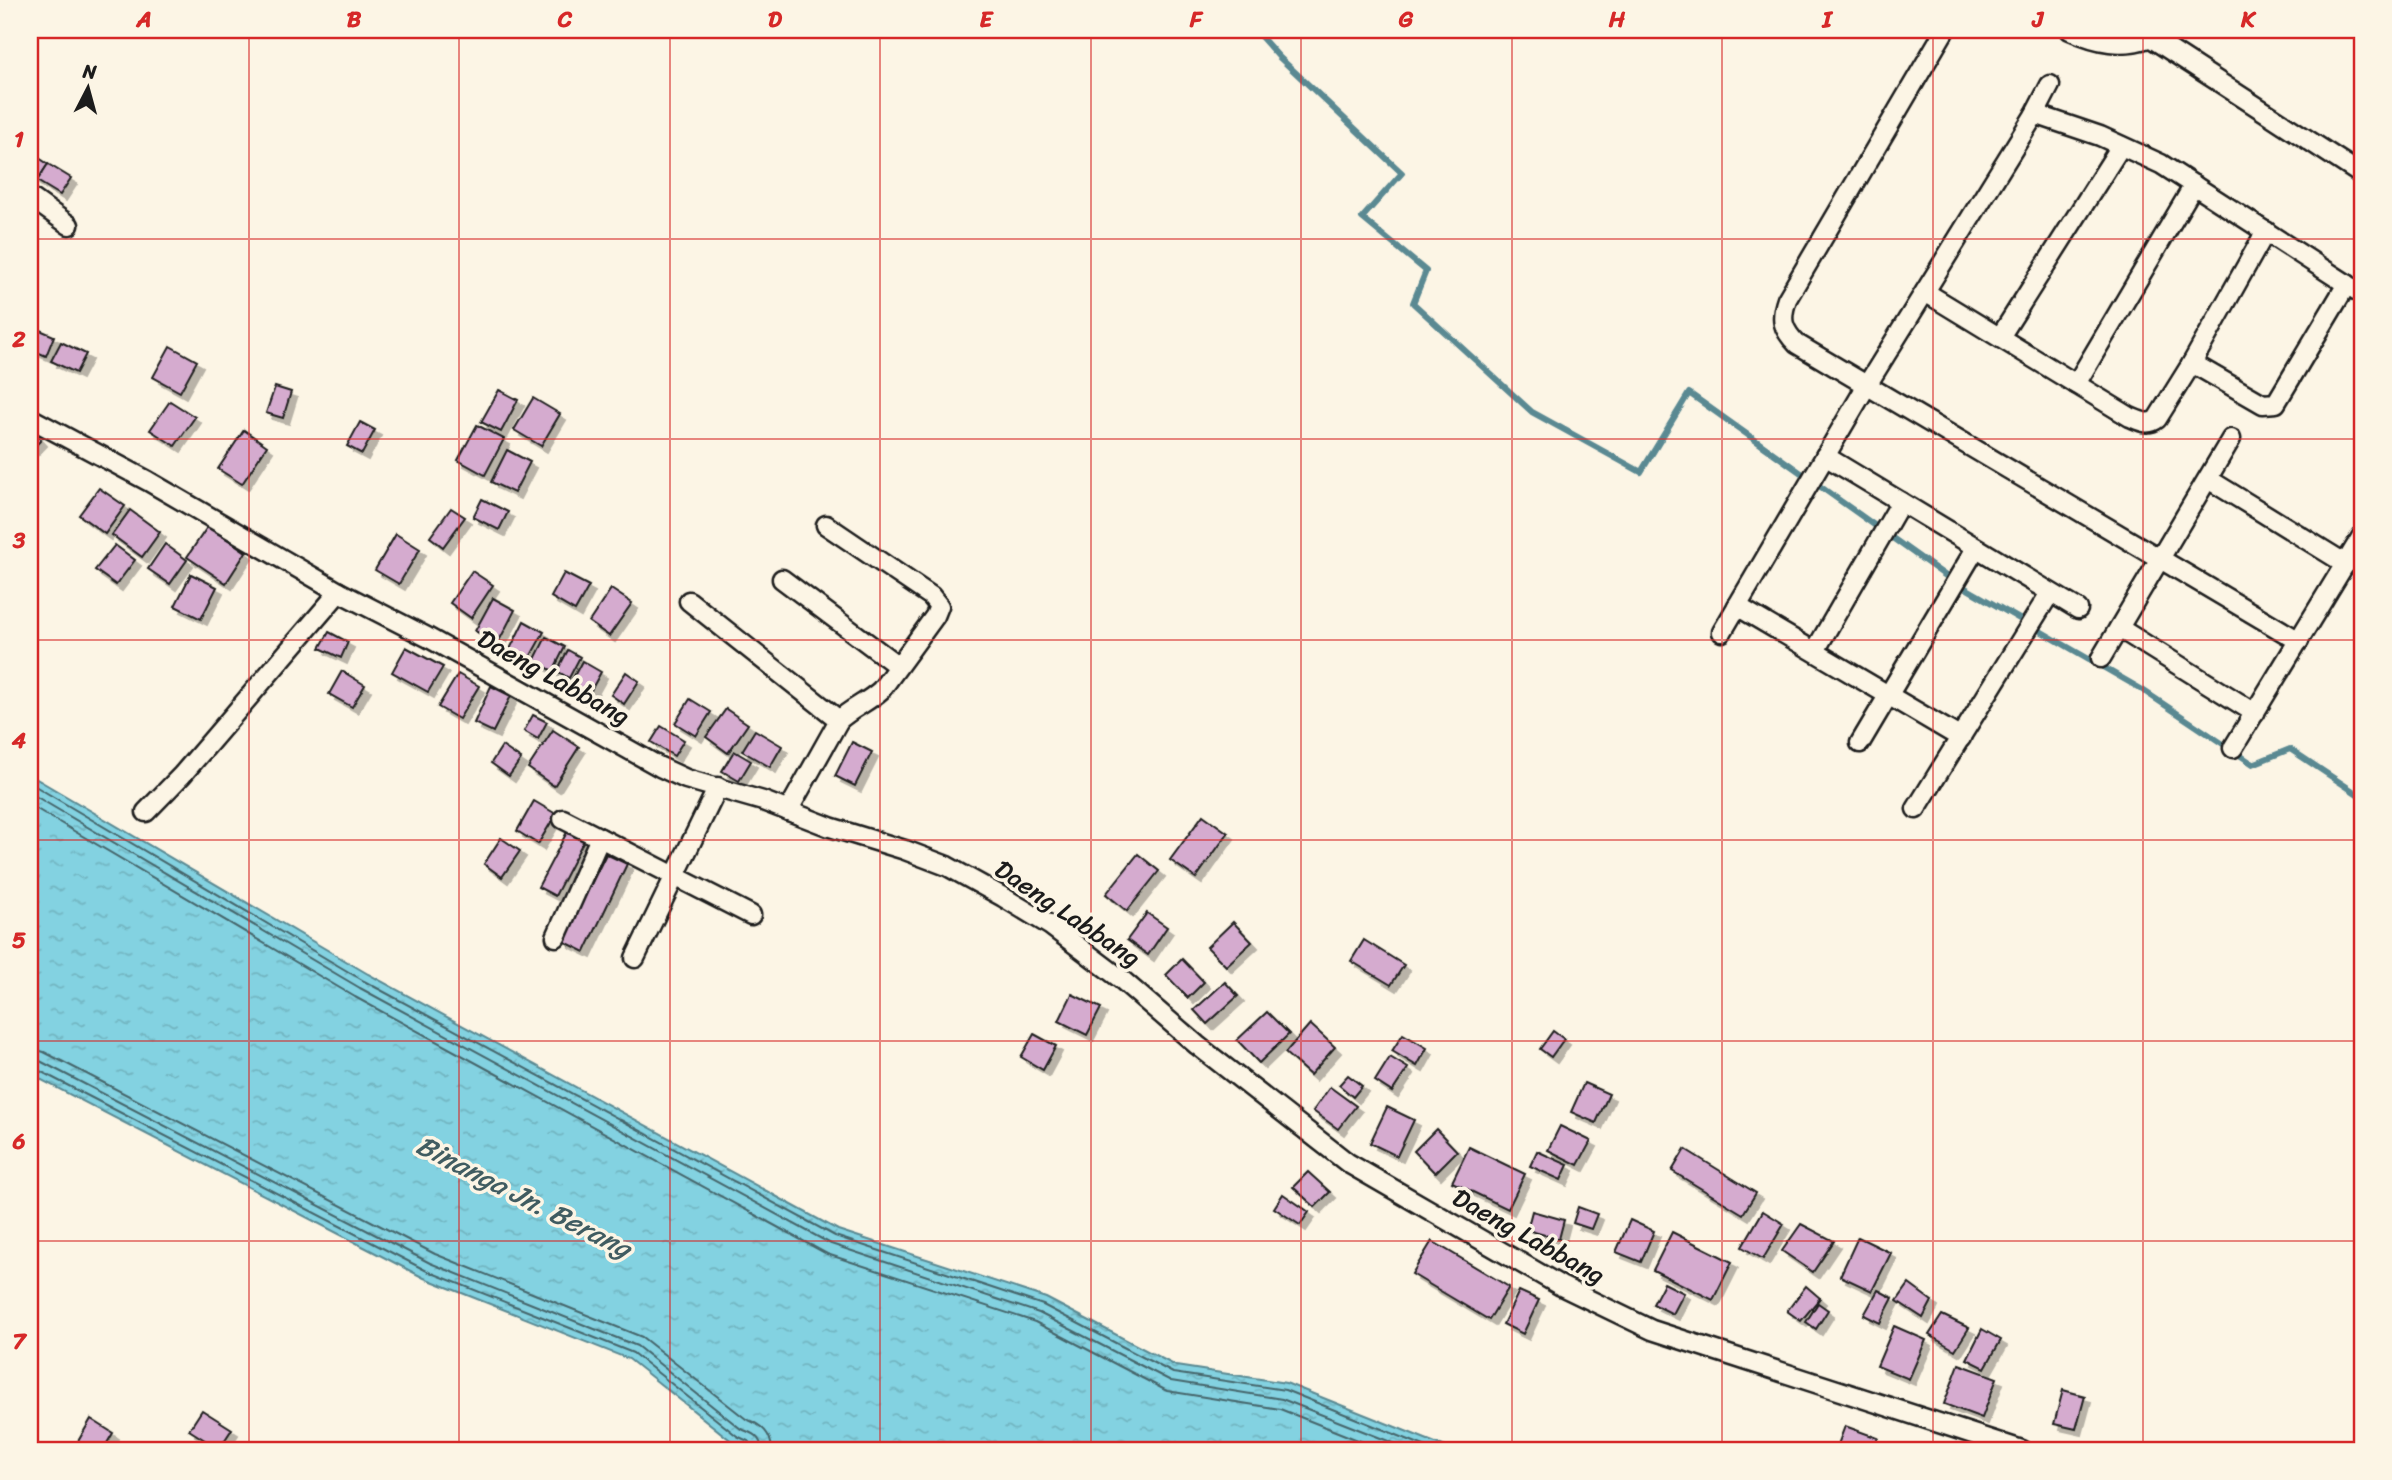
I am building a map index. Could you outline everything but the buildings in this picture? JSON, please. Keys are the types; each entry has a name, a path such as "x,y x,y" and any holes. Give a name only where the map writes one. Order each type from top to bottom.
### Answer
{"street":[{"path":"1945,30 1787,299 1781,315 1785,332 1797,344 2299,641"},
{"path":"2070,30 2121,44 2145,34 2362,175"},
{"path":"1722,632 1825,456 2035,114 2050,85"},
{"path":"2035,114 2161,164 2362,294"},
{"path":"2000,337 2121,146"},
{"path":"2076,384 2194,185"},
{"path":"30,197 69,225"},
{"path":"1925,292 2130,417 2151,423 2157,419 2192,363 2266,232"},
{"path":"2192,363 2263,404 2276,403 2347,284"},
{"name":"Daeng Labbang","path":"30,418 148,481 339,592 438,643 660,767 685,779 718,787 947,866 1027,910 1121,979 1197,1045 1348,1163 1573,1292 1652,1330 2022,1450"},
{"path":"2101,659 2231,439"},
{"path":"1825,456 2078,609"},
{"path":"2208,479 2346,564"},
{"path":"1815,651 1901,502"},
{"path":"788,811 839,720 872,699 939,606 931,596 826,525"},
{"path":"2233,748 2362,536"},
{"path":"1860,743 1976,548"},
{"path":"782,579 898,666"},
{"path":"145,812 182,775 339,592"},
{"path":"1916,809 2050,593"},
{"path":"689,601 839,720"},
{"path":"1737,606 1961,738"},
{"path":"2119,628 2255,713"},
{"path":"635,958 718,787"},
{"path":"563,819 751,915"},
{"path":"556,937 600,838"}],"water":[{"name":"Binanga Jn. Berang","path":"30,775 368,974 838,1230 1046,1298 1176,1366 1286,1383 1453,1450 754,1450 734,1443 629,1359 424,1278 30,1074"}],"waterway":[{"path":"1255,30 1279,57 1402,173 1362,218 1426,271 1413,303 1532,412 1641,472 1689,393 1950,579 2141,689 2253,764 2290,749 2362,797"}]}
